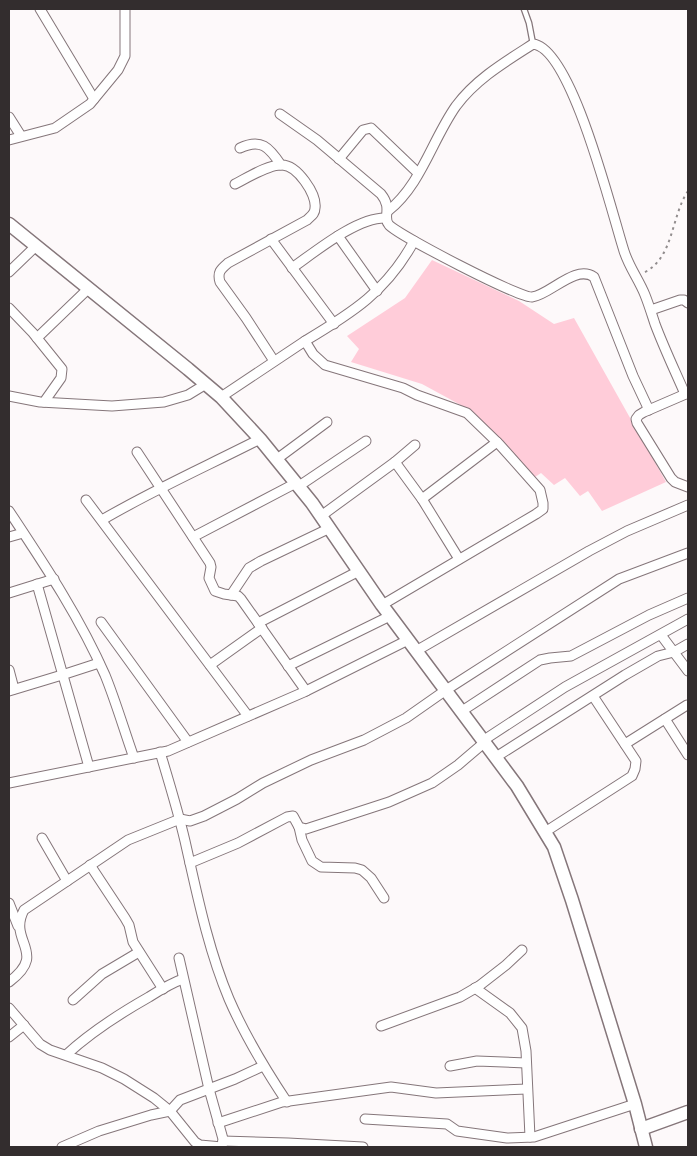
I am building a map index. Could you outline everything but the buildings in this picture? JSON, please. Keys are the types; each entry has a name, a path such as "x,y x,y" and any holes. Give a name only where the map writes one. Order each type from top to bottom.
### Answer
{"main road":[{"path":"9,224 206,384 221,397 260,439 330,528 382,605 485,741 529,804 554,847 635,1104 646,1147"},
{"path":"641,1129 688,1112"}],"street":[{"path":"40,9 94,99"},
{"path":"9,140 55,128 76,115 94,99 118,70 125,56 126,9"},
{"path":"292,268 338,236 387,214 398,203 418,173 456,107 474,85 533,44 544,48 551,55 570,88 598,164 624,252 637,277 687,393 639,415 636,419 637,423 671,478 675,482 688,487"},
{"path":"280,114 317,140 381,194 387,201 387,222 414,241 529,297 538,296 568,278 591,274 594,277 633,376 649,410"},
{"path":"9,117 21,136"},
{"path":"339,159 363,130 371,128 418,173"},
{"path":"240,148 254,143 261,143 274,154 281,165"},
{"path":"235,184 268,168 281,165 291,167 300,174 311,191 316,206 313,215 307,220 228,263 219,270 220,282 274,361"},
{"path":"338,236 377,291"},
{"path":"271,239 334,324"},
{"path":"221,397 349,314 388,280 407,255 414,241"},
{"path":"9,272 36,246"},
{"path":"37,338 88,288"},
{"path":"650,310 680,300 688,303"},
{"path":"9,308 62,369 61,378 44,402"},
{"path":"305,342 313,354 326,365 335,369 403,388 467,413 497,442 540,490 543,509 382,605"},
{"path":"9,396 44,402 112,406 164,402 188,395 206,384"},
{"path":"277,459 327,422"},
{"path":"102,520 160,488 260,439"},
{"path":"193,537 298,485 366,441"},
{"path":"422,499 497,442"},
{"path":"321,516 396,462 415,445"},
{"path":"137,452 210,562 209,578 215,591 238,596 306,691"},
{"path":"396,462 422,499 459,559"},
{"path":"86,500 248,716"},
{"path":"416,651 590,550 688,504"},
{"path":"9,511 79,621 105,676 134,758"},
{"path":"230,595 250,568 330,528"},
{"path":"9,536 23,533"},
{"path":"18,926 24,910 128,840 180,819 190,821 204,816 263,783 303,764 364,740 406,718 446,690 619,579 688,553"},
{"path":"210,665 260,626 359,570"},
{"path":"9,593 54,579"},
{"path":"37,584 89,766"},
{"path":"462,711 540,660 570,656 688,598"},
{"path":"288,666 390,616"},
{"path":"299,827 310,829 389,802 432,783 458,765 485,741 565,686 688,619"},
{"path":"101,622 188,742"},
{"path":"661,635 688,671"},
{"path":"9,783 134,758 160,752 188,742 306,691 408,640"},
{"path":"496,757 658,656 674,652 688,644"},
{"path":"9,670 11,690 98,663"},
{"path":"545,832 632,776 636,769 636,761 593,696"},
{"path":"625,744 687,705"},
{"path":"665,719 688,755"},
{"path":"160,752 180,819 208,937 229,997 249,1041 287,1102"},
{"path":"190,863 232,846 287,817 293,816 312,861 321,867 362,870 371,878 384,898"},
{"path":"42,838 67,881"},
{"path":"90,865 125,918 129,925 133,942 163,988"},
{"path":"9,903 28,958 25,966 9,982"},
{"path":"381,1026 460,997 506,965 522,950"},
{"path":"73,1000 102,974 139,952"},
{"path":"179,958 222,1146"},
{"path":"66,1056 84,1039 109,1021 163,988 184,979"},
{"path":"475,988 510,1013 522,1028 525,1042 527,1089 533,1147"},
{"path":"9,1008 40,1044 50,1050 102,1068 154,1098 170,1111 195,1142 200,1145 222,1146 288,1142 363,1147"},
{"path":"9,1037 24,1025"},
{"path":"450,1066 477,1061 526,1062"},
{"path":"62,1147 99,1131 170,1111 180,1100 263,1066"},
{"path":"218,1123 282,1102 391,1086 405,1090 436,1093 527,1089"},
{"path":"365,1119 447,1124 465,1132 507,1138 532,1137 635,1104"}],"lane":[{"path":"524,9 533,44"}],"path":[{"path":"637,277 650,270 663,254 688,191"}],"shaded area":[{"path":"432,260 519,301 554,324 574,318 666,482 602,511 588,491 580,496 565,478 554,485 541,473 535,477 468,409 422,384 351,362 359,349 347,336 405,298"}]}
